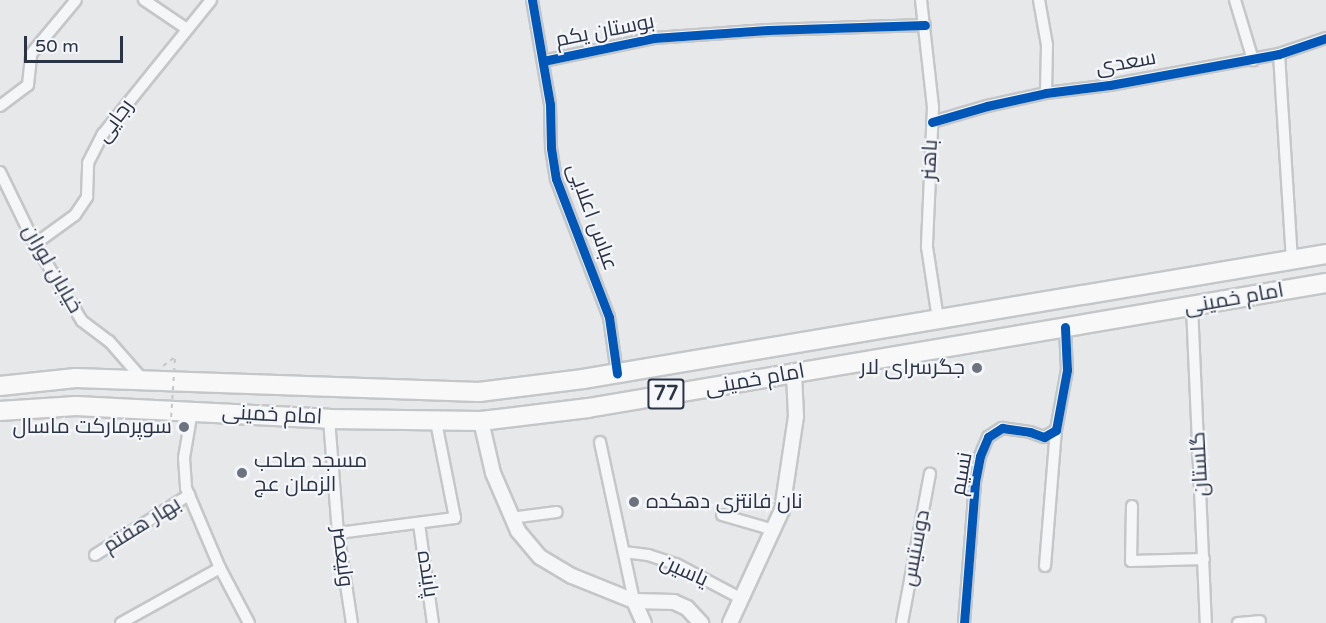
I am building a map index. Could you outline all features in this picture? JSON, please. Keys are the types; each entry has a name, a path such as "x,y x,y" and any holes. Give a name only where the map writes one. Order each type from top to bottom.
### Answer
{"highway":[{"name":"امام خمینی","path":"0,386 76,378 479,392 617,373 1326,254"},
{"name":"امام خمینی","path":"0,411 76,406 436,422 481,421 588,408 1326,283"},
{"path":"1065,298 1065,327"}],"street":[{"path":"0,106 28,85 31,54 76,0"},
{"path":"144,0 188,29"},
{"name":"رجایی","path":"35,244 75,215 87,197 88,163 103,134 211,0"},
{"name":"عباس اعلایی","path":"532,0 550,104 551,148 556,179 609,317 617,373"},
{"name":"باهنر","path":"921,0 932,122 927,247 938,319"},
{"path":"1040,0 1047,45 1046,93"},
{"path":"1234,0 1253,60"},
{"name":"بوستان یکم","path":"543,61 654,38 768,30 925,25"},
{"name":"سعدی","path":"932,122 987,105 1046,93 1110,85 1253,60 1326,38"},
{"path":"1279,54 1292,260"},
{"name":"خیابان لوران","path":"0,172 35,244 82,321 109,341 144,381"},
{"name":"گلستان","path":"1192,306 1206,623"},
{"path":"1045,566 1056,430 1067,370 1065,327"},
{"path":"730,623 782,510 796,416 794,373"},
{"path":"0,421 27,409"},
{"path":"192,411 183,458 189,495 220,568 249,623"},
{"name":"ولیعصر","path":"329,418 338,533 352,623"},
{"path":"481,421 493,473 511,518 518,531 540,557 572,576 634,601 674,602 687,608 701,623"},
{"path":"338,533 455,518 436,422"},
{"name":"نسیم","path":"964,623 975,482 980,456 988,437 1002,428 1030,432 1044,438 1056,430"},
{"path":"600,442 634,601 644,623"},
{"name":"دوستیس","path":"902,623 930,474"},
{"name":"بهار هفتم","path":"95,555 189,495"},
{"path":"1132,506 1131,561 1204,559"},
{"path":"511,518 557,512"},
{"path":"722,515 774,530"},
{"name":"پاینده","path":"419,524 434,623"},
{"name":"یاسین","path":"624,552 648,555 676,564 742,599"},
{"path":"121,623 220,568"},
{"path":"1238,623 1260,621"}],"path":[{"path":"161,367 175,357 170,435 179,432"}],"cycle path":[{"path":"532,0 550,104 551,148 556,179 609,317 617,373"},
{"path":"543,61 654,38 768,30 925,25"},
{"path":"932,122 987,106 1046,93 1110,85 1279,54 1326,38"},
{"path":"964,623 975,482 980,456 988,437 1002,428 1030,432 1044,437 1056,430 1067,370 1065,327"}],"place":[{"name":"جگرسرای لار","path":"977,368"},
{"name":"سوپرمارکت ماسال","path":"184,427"},
{"name":"مسجد صاحب الزمان عج","path":"242,473"},
{"name":"نان فانتزی دهکده","path":"634,502"}]}
